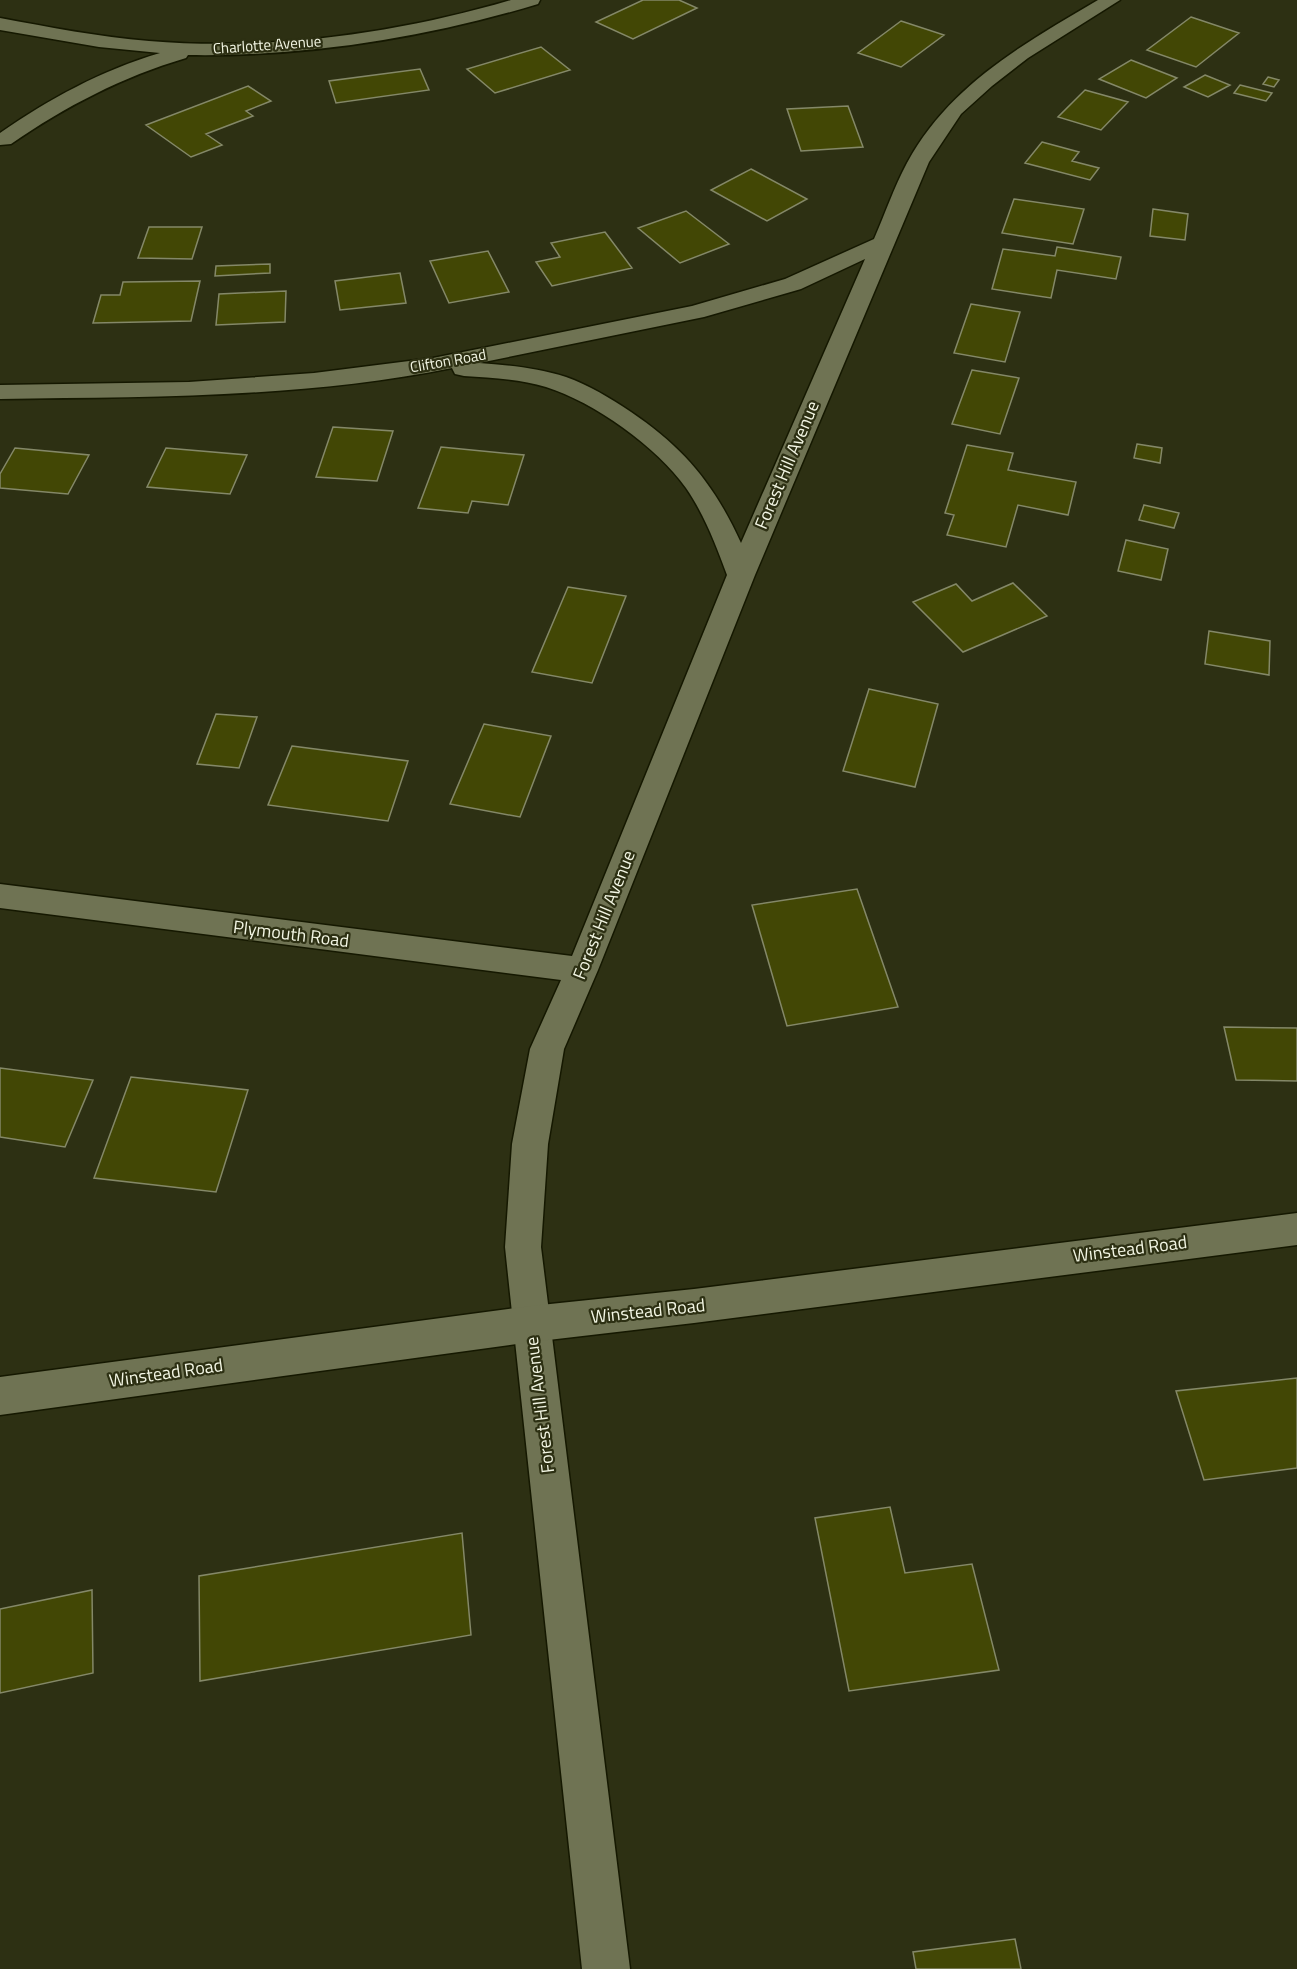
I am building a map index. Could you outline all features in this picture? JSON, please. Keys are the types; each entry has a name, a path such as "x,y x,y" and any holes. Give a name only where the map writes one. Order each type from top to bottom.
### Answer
{"street":[{"name":"Charlotte Avenue","path":"0,24 77,38 197,50 269,47 452,21 531,0"},
{"name":"Forest Hill Avenue","path":"606,1969 523,1247 530,1144 547,1049 582,970 741,575 880,244 918,162 954,110 1021,54 1111,0"},
{"path":"1,138 56,104 106,78 150,62 197,50"},
{"name":"Clifton Road","path":"0,392 189,389 314,380 433,365 696,312 793,284 880,244"},
{"path":"433,365 547,380 588,395 627,420 668,450 693,477 717,514 741,575"},
{"name":"Plymouth Road","path":"0,896 582,970"},
{"name":"Winstead Road","path":"0,1396 531,1324 694,1306 1297,1228"}],"building":[{"path":"643,0 679,0 697,8 633,39 596,22"},
{"path":"1191,17 1239,33 1196,67 1147,50"},
{"path":"901,21 944,35 901,67 858,53"},
{"path":"541,47 570,70 495,93 467,69"},
{"path":"1131,60 1177,78 1146,98 1099,79"},
{"path":"420,69 429,90 336,103 329,81"},
{"path":"1205,75 1230,85 1208,97 1184,87"},
{"path":"1268,77 1279,80 1274,87 1263,84"},
{"path":"1240,85 1272,93 1266,101 1234,93"},
{"path":"248,86 271,101 246,111 253,116 206,134 222,145 191,157 146,125"},
{"path":"1085,90 1128,102 1101,130 1058,117"},
{"path":"848,106 863,147 801,151 787,109"},
{"path":"1042,142 1079,152 1072,161 1099,168 1090,180 1025,163"},
{"path":"751,169 807,199 767,221 711,190"},
{"path":"1014,199 1084,209 1073,244 1002,233"},
{"path":"1153,209 1188,214 1185,240 1150,236"},
{"path":"686,211 729,244 680,263 638,228"},
{"path":"149,227 202,227 192,259 138,258"},
{"path":"605,232 632,268 552,286 536,262 560,257 551,243"},
{"path":"1057,247 1121,257 1116,279 1057,270 1051,298 992,289 1003,249 1055,256"},
{"path":"488,251 509,292 449,303 430,261"},
{"path":"270,264 270,273 215,276 216,266"},
{"path":"400,273 406,303 340,310 335,281"},
{"path":"200,281 191,321 93,323 101,295 120,295 123,282"},
{"path":"286,291 285,322 216,325 219,294"},
{"path":"971,304 1020,312 1005,362 954,353"},
{"path":"972,370 1019,378 1000,434 952,424"},
{"path":"333,427 393,431 377,481 316,477"},
{"path":"1137,444 1162,448 1160,463 1134,458"},
{"path":"967,445 1013,453 1008,470 1076,482 1068,515 1018,505 1006,547 947,535 954,515 945,513"},
{"path":"441,447 524,455 508,505 472,501 468,513 418,508"},
{"path":"15,448 89,455 68,494 0,488 0,474"},
{"path":"166,448 247,455 230,494 147,487"},
{"path":"1144,505 1179,513 1174,528 1139,520"},
{"path":"1126,540 1168,549 1161,580 1118,571"},
{"path":"1013,583 1047,616 963,652 913,602 956,584 972,601"},
{"path":"568,587 626,596 592,683 532,672"},
{"path":"1209,631 1270,641 1269,675 1205,664"},
{"path":"869,689 938,704 915,787 843,771"},
{"path":"216,714 257,717 239,768 197,764"},
{"path":"484,724 551,736 520,817 450,804"},
{"path":"292,746 408,761 388,821 268,805"},
{"path":"857,889 898,1007 787,1026 752,905"},
{"path":"1224,1027 1297,1028 1297,1081 1236,1080"},
{"path":"0,1068 93,1080 65,1147 0,1137"},
{"path":"131,1077 248,1090 216,1192 94,1178"},
{"path":"1297,1378 1297,1468 1204,1480 1176,1391"},
{"path":"890,1507 905,1573 972,1564 999,1670 849,1691 815,1518"},
{"path":"462,1533 471,1635 200,1681 199,1576"},
{"path":"92,1590 93,1673 0,1693 0,1609"},
{"path":"1015,1939 1021,1969 916,1969 913,1952"}]}
